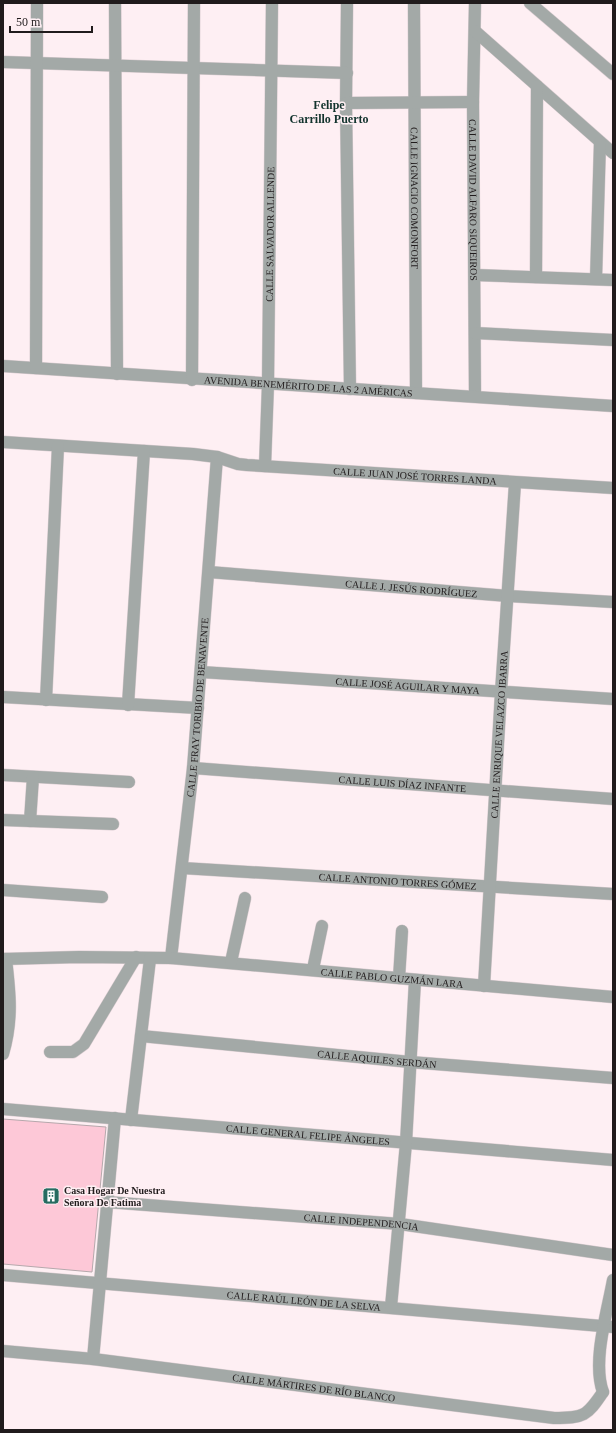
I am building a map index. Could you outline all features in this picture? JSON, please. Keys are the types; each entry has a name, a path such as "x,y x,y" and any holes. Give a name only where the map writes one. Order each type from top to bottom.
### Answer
{"street":[{"path":"36,368 37,3"},
{"path":"115,3 117,374"},
{"path":"192,380 194,3"},
{"name":"CALLE SALVADOR ALLENDE","path":"265,466 268,384 272,3"},
{"path":"347,3 346,103 350,389"},
{"name":"CALLE IGNACIO COMONFORT","path":"414,3 416,103 416,393"},
{"name":"CALLE DAVID ALFARO SIQUEIROS","path":"475,3 476,31 473,102 475,396"},
{"path":"530,3 613,74"},
{"path":"476,31 613,153"},
{"path":"3,62 272,72 347,73"},
{"path":"536,277 537,86"},
{"path":"346,103 473,102"},
{"path":"596,279 600,142"},
{"path":"475,275 613,280"},
{"path":"475,333 613,340"},
{"name":"AVENIDA BENEMÉRITO DE LAS 2 AMÉRICAS","path":"3,366 192,380 475,396 613,406"},
{"name":"CALLE JUAN JOSÉ TORRES LANDA","path":"3,442 218,457 238,464 515,483 613,488"},
{"path":"46,700 58,446"},
{"path":"128,705 144,451"},
{"name":"CALLE FRAY TORIBIO DE BENAVENTE","path":"171,958 193,768 210,572 218,457"},
{"name":"CALLE ENRIQUE VELAZCO IBARRA","path":"484,986 515,483"},
{"name":"CALLE J. JESÚS RODRÍGUEZ","path":"210,572 508,596 613,602"},
{"name":"CALLE JOSÉ AGUILAR Y MAYA","path":"201,672 613,699"},
{"path":"3,698 198,708"},
{"name":"CALLE LUIS DÍAZ INFANTE","path":"193,768 496,792 613,799"},
{"path":"3,775 129,782"},
{"path":"30,821 33,777"},
{"path":"3,820 113,824"},
{"name":"CALLE ANTONIO TORRES GÓMEZ","path":"182,868 613,894"},
{"path":"3,890 102,897"},
{"path":"231,962 245,898"},
{"path":"313,969 322,926"},
{"path":"399,978 402,931"},
{"path":"50,1052 73,1052 84,1044 136,957"},
{"path":"3,1054 11,1016 5,959 150,958 131,1120"},
{"name":"CALLE PABLO GUZMÁN LARA","path":"150,958 231,962 613,997"},
{"path":"391,1307 400,1224 406,1143 415,980"},
{"name":"CALLE AQUILES SERDÁN","path":"141,1036 410,1062 613,1078"},
{"name":"CALLE GENERAL FELIPE ÁNGELES","path":"3,1109 613,1160"},
{"path":"93,1359 115,1118"},
{"name":"CALLE INDEPENDENCIA","path":"108,1202 400,1224 613,1254"},
{"name":"CALLE RAÚL LEÓN DE LA SELVA","path":"3,1274 609,1326"},
{"path":"608,1394 599,1382 598,1367 609,1326 613,1280"},
{"name":"CALLE MÁRTIRES DE RÍO BLANCO","path":"3,1351 93,1359 554,1418 582,1416 591,1410 608,1394"}],"building":[{"name":"Casa Hogar De Nuestra Señora De Fatima","path":"3,1119 106,1127 92,1272 3,1264"}],"place":[{"name":"Casa Hogar De Nuestra Señora De Fatima","path":"51,1196"}],"district":[{"name":"Felipe Carrillo Puerto","path":"329,112"}]}
